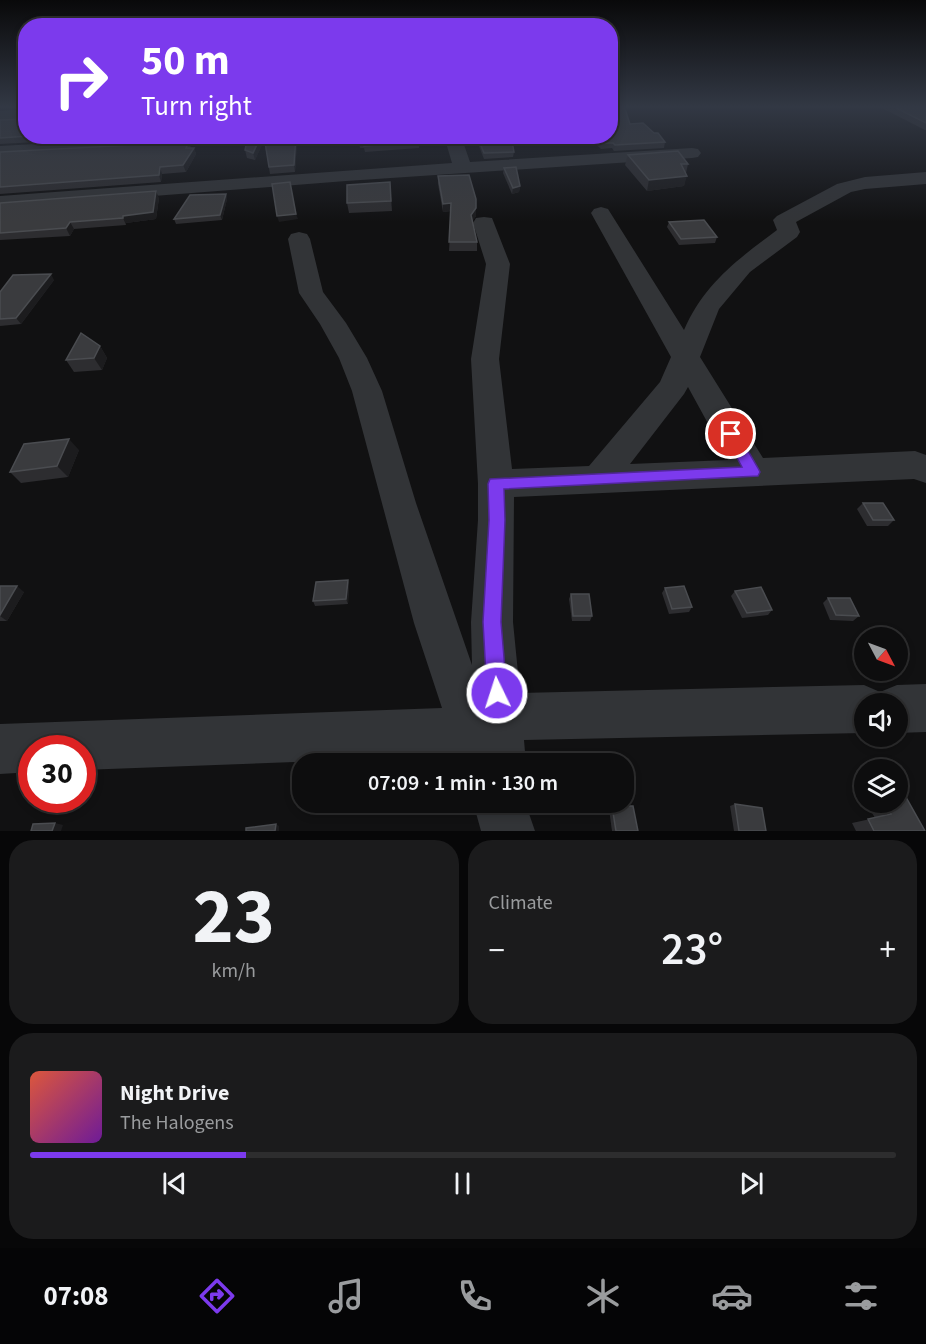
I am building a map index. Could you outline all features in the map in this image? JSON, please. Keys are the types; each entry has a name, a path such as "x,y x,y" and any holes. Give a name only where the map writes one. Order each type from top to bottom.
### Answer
{"street":[{"path":"0,151 108,145"},
{"path":"220,170 225,145"},
{"path":"455,145 464,168"},
{"path":"563,145 573,160"},
{"path":"0,202 220,170 346,175 692,153"},
{"path":"598,479 673,387 706,307 742,267 789,231 784,219 844,188 865,183 926,178"},
{"path":"601,213 753,472"},
{"path":"484,223 498,264 485,359 497,520 489,744"},
{"path":"299,239 311,293 333,323 353,358 367,391 431,612 489,744"},
{"path":"496,484 915,465 926,469"},
{"path":"908,708 926,708"},
{"path":"0,749 489,744 854,710"}],"building":[{"path":"136,145 188,145 186,148 194,148 183,165 160,167 159,175 0,187 0,152"},
{"path":"246,145 257,145 253,153 245,150"},
{"path":"265,145 295,145 294,165 269,167"},
{"path":"481,145 513,145 514,152 484,153"},
{"path":"678,151 688,164 681,164 687,176 649,180 628,155"},
{"path":"516,167 520,186 513,188 504,168"},
{"path":"469,175 476,199 476,208 471,215 477,242 449,242 451,203 443,204 438,176"},
{"path":"290,182 296,214 277,216 272,184"},
{"path":"390,182 391,201 347,203 347,185"},
{"path":"156,191 153,212 123,216 123,218 70,222 66,228 0,233 0,203"},
{"path":"226,194 220,215 174,219 190,195"},
{"path":"704,220 717,237 681,239 669,222"},
{"path":"51,274 16,318 0,319 0,292 13,275"},
{"path":"81,333 100,346 94,358 66,360"},
{"path":"69,439 57,466 10,472 24,444"},
{"path":"863,503 883,503 894,520 873,520"},
{"path":"348,580 346,599 313,601 316,582"},
{"path":"0,586 17,586 0,615"},
{"path":"684,586 692,607 672,609 665,588"},
{"path":"761,587 772,610 747,613 735,591"},
{"path":"571,594 589,594 592,616 573,616"},
{"path":"828,598 850,598 859,616 836,615"},
{"path":"908,801 925,831 874,831 868,819 908,813"},
{"path":"735,804 762,808 766,831 739,831"},
{"path":"634,811 638,831 616,831 613,813 634,813"},
{"path":"55,823 52,831 31,831 33,824"},
{"path":"276,824 275,831 246,831 246,828"}],"route":[{"path":"497,693 492,622 497,520 496,484 753,472 731,434"}]}
